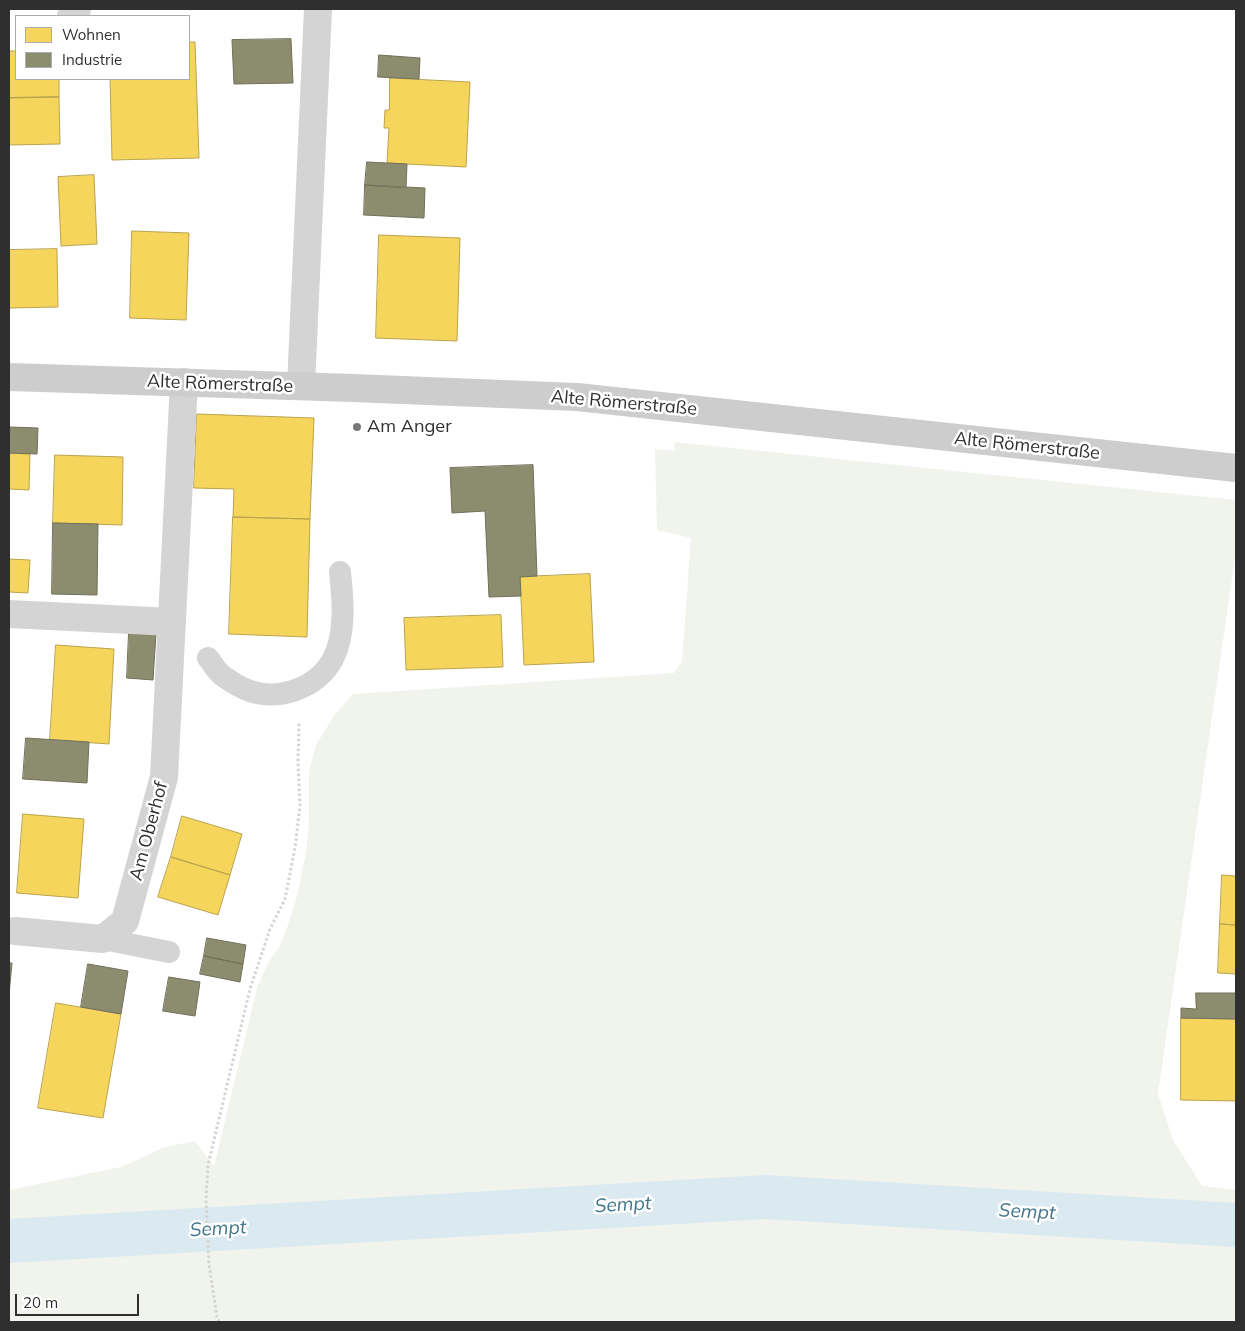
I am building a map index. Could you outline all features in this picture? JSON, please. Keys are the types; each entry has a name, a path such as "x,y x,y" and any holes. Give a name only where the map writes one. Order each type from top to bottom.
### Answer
{"main road":[{"name":"Alte Römerstraße","path":"9,377 577,397 1236,468"}],"street":[{"path":"301,386 318,9"},
{"name":"Am Oberhof","path":"103,939 126,921 164,777 184,382"},
{"path":"9,614 172,622"},
{"path":"15,931 103,939"}],"lane":[{"path":"208,658 221,675 248,691 271,695 301,689 318,678 333,659 341,636 340,572"},
{"path":"103,939 169,952"}],"path":[{"path":"219,1322 209,1264 206,1199 208,1165 250,990 270,929 285,899 295,848 300,806 298,763 301,689"}],"shaded area":[{"path":"674,442 1236,500 1236,550 1158,1094 1173,1140 1202,1186 1236,1190 1236,1322 9,1322 9,1190 121,1167 165,1147 195,1141 214,1166 257,988 268,963 279,947 297,896 308,833 309,771 316,745 335,714 353,694 674,673 682,661 691,538 657,530 655,449 675,451"}],"building: Wohnen":[{"path":"190,42 195,42 199,158 112,160 110,80 190,80"},
{"path":"9,51 15,51 15,80 59,80 59,97 9,98"},
{"path":"390,78 470,82 466,167 387,163 389,128 384,128 385,110 389,110"},
{"path":"59,97 60,144 9,145 9,98"},
{"path":"94,175 97,244 61,246 58,177"},
{"path":"132,231 189,233 186,320 130,318"},
{"path":"379,235 460,238 457,341 376,338"},
{"path":"57,249 58,307 9,308 9,250"},
{"path":"197,414 314,418 310,519 233,517 234,489 194,488"},
{"path":"9,453 30,454 29,490 9,489"},
{"path":"55,455 123,457 122,525 53,523"},
{"path":"233,517 310,519 307,637 229,634"},
{"path":"9,559 30,560 28,593 9,592"},
{"path":"590,574 594,662 524,665 520,577"},
{"path":"501,615 503,667 406,670 404,618"},
{"path":"56,645 114,649 109,744 50,740"},
{"path":"23,814 84,819 78,898 17,893"},
{"path":"182,816 242,834 230,875 171,857"},
{"path":"171,857 230,875 218,915 158,897"},
{"path":"1222,875 1236,876 1236,925 1220,924"},
{"path":"1220,924 1236,925 1236,974 1218,973"},
{"path":"56,1003 121,1014 103,1118 38,1108"},
{"path":"1181,1018 1236,1019 1236,1101 1181,1100"}],"building: Industrie":[{"path":"291,39 293,83 234,84 232,40"},
{"path":"379,55 420,58 419,79 378,77"},
{"path":"367,162 407,164 406,188 365,185"},
{"path":"365,185 425,188 424,218 364,215"},
{"path":"9,427 38,428 37,454 9,453"},
{"path":"533,465 537,576 520,577 521,596 489,597 485,511 452,513 450,468"},
{"path":"53,523 98,524 97,595 52,594"},
{"path":"129,632 156,634 153,680 127,678"},
{"path":"26,738 89,742 87,783 23,779"},
{"path":"207,938 246,945 243,964 204,956"},
{"path":"204,956 243,964 240,982 200,974"},
{"path":"9,963 12,963 9,995"},
{"path":"88,964 128,971 121,1014 81,1007"},
{"path":"169,977 200,982 195,1016 163,1011"},
{"path":"1196,993 1236,993 1236,1019 1181,1018 1181,1008 1196,1009"}],"waterway":[{"name":"Sempt","path":"9,1241 765,1197 1236,1225"}],"place":[{"name":"Am Anger","path":"357,427"}]}
